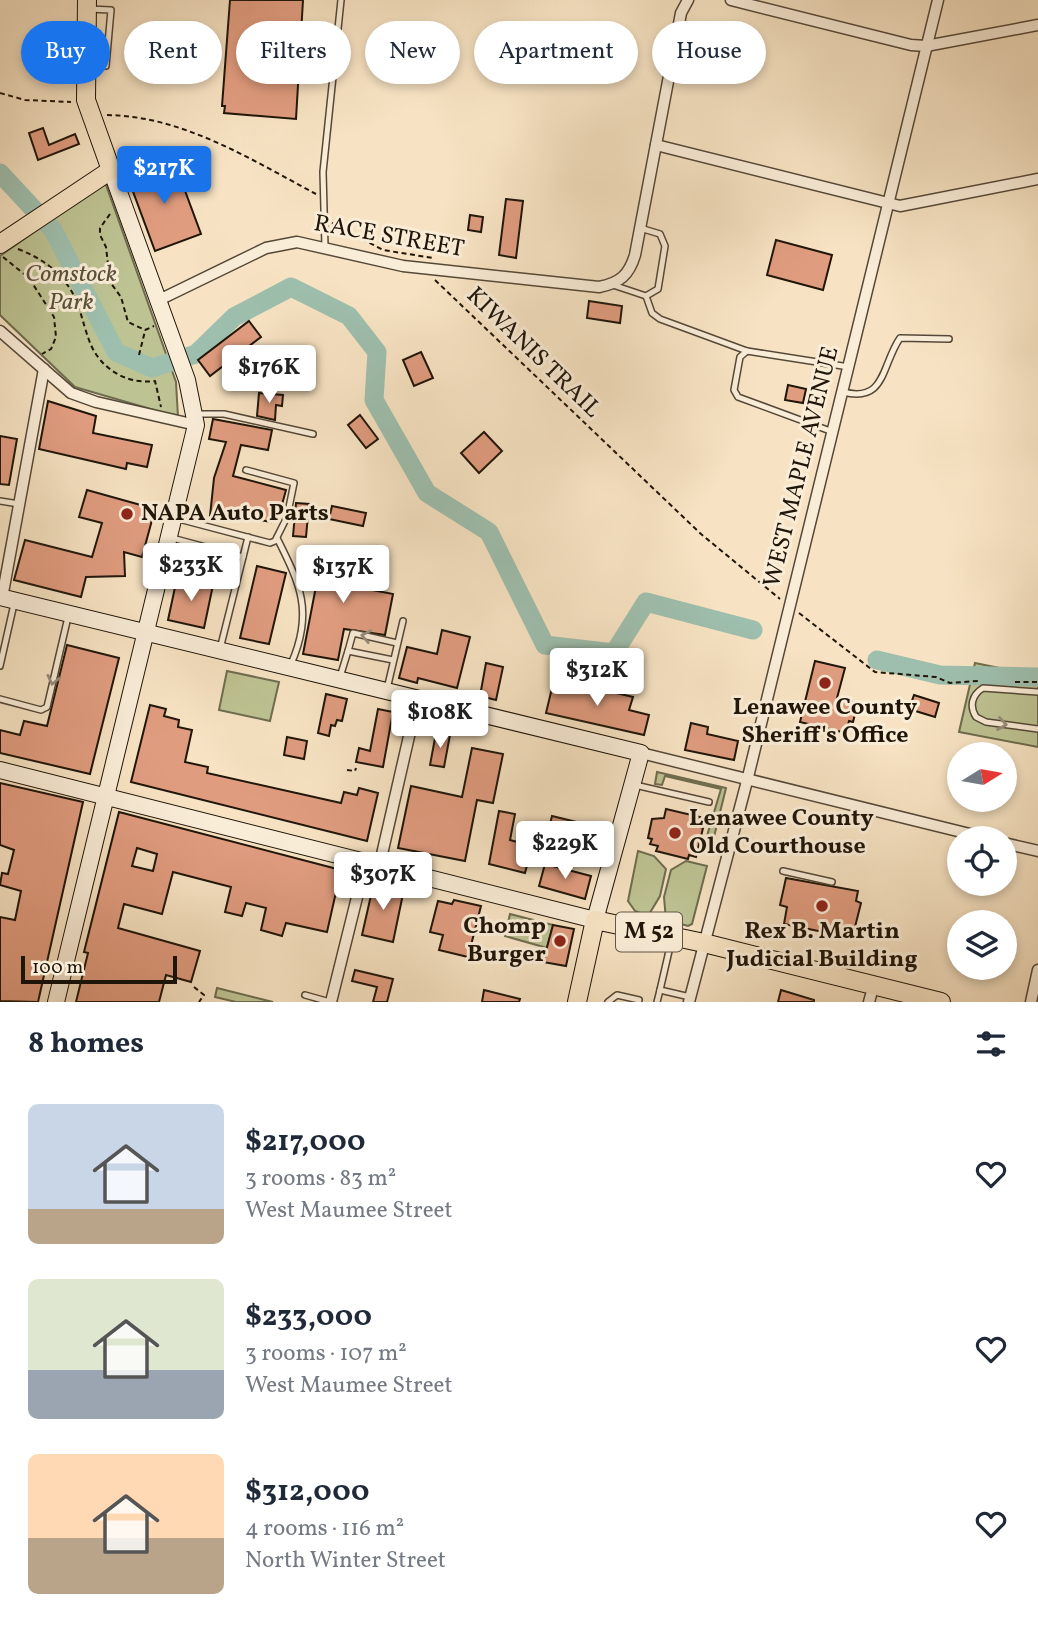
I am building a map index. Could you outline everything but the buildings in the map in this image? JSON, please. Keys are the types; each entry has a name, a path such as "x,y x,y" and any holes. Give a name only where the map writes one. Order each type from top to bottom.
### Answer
{"main road":[{"path":"11,240 111,170 86,100 86,84"},
{"name":"M 52","path":"577,1002 595,920 704,943 872,993 940,1002"}],"street":[{"path":"618,282 630,271 681,13 688,0"},
{"path":"731,0 911,46 926,46 1038,25"},
{"name":"WEST MAPLE AVENUE","path":"690,1000 747,781 937,0"},
{"path":"656,145 900,206 1038,179"},
{"path":"55,1002 175,518 196,420 187,380 111,170"},
{"name":"RACE STREET","path":"159,300 282,243 297,242 432,270 599,287 618,282"},
{"path":"0,331 71,393 96,402 196,420"},
{"path":"44,369 19,504 6,598 387,689 747,781 947,829"},
{"path":"330,1002 373,862 418,697"},
{"path":"0,770 595,920 641,752"},
{"path":"1017,846 1038,851"},
{"path":"1031,1002 1038,970"}],"lane":[{"path":"325,247 323,172 341,0"},
{"path":"87,4 111,7 110,21"},
{"path":"640,228 660,234 665,246 658,289 646,296"},
{"path":"618,282 646,296 652,313 660,319 747,351 849,367"},
{"path":"843,392 862,396 872,391 900,338 949,339"},
{"path":"747,351 740,357 734,390 738,397 833,432"},
{"path":"196,420 224,414 313,434"},
{"path":"175,518 270,543 278,538 287,517 294,483 246,470"},
{"path":"0,501 19,504"},
{"path":"170,537 243,557"},
{"path":"219,650 248,537"},
{"path":"278,538 302,589 303,612 290,666"},
{"path":"163,566 236,585"},
{"path":"0,666 6,598"},
{"path":"0,699 41,710 47,707 69,614"},
{"path":"387,689 403,621"},
{"path":"340,678 353,634 397,643"},
{"path":"348,651 393,660"},
{"path":"1038,692 982,688 976,692 972,701 976,717 986,722 1038,729"},
{"path":"632,784 709,802"},
{"path":"783,871 832,882"},
{"path":"657,1002 672,937"},
{"path":"660,990 690,1000"},
{"path":"305,995 330,1002"},
{"path":"608,1002 609,998 618,995 646,1002"}],"path":[{"path":"0,93 25,100 69,103 86,100"},
{"name":"KIWANIS TRAIL","path":"101,115 123,115 219,144 316,194 324,202 332,224 383,250 433,257 435,281 701,534 768,592 789,605 875,672 936,677 950,683 989,681"},
{"path":"110,214 100,228 100,235 106,247 110,282 121,297 128,322 145,330 154,326"},
{"path":"11,240 52,267 74,294 86,335 105,366 131,380 155,381 162,407"},
{"path":"0,254 29,278 54,317 56,337 51,348 42,354"},
{"path":"139,355 145,330"},
{"path":"1014,682 1038,682"},
{"path":"347,770 355,771 356,768"},
{"path":"194,986 204,995 199,1002"}],"green space":[{"name":"Comstock Park","path":"105,182 176,382 178,417 75,387 0,315 0,256"},
{"path":"975,663 1038,676 1038,747 959,732"},
{"path":"227,671 279,682 270,721 219,710"},
{"path":"657,772 726,788 713,841 706,839 721,789 665,776 662,785 655,784"},
{"path":"638,851 654,856 666,869 660,896 648,916 635,911 628,901"},
{"path":"686,861 707,866 692,924 688,926 666,920 664,897 671,870"},
{"path":"510,914 553,925 547,948 505,936"},
{"path":"217,988 273,1002 236,1002 215,997"}],"waterway":[{"path":"0,173 53,230 116,352 152,368 196,354 234,317 291,287 349,316 377,352 374,400 427,493 489,532 545,645 614,653 646,602 753,630"},
{"path":"877,660 940,675 1038,677"}],"place":[{"name":"NAPA Auto Parts","path":"127,514"},
{"name":"Lenawee County Sheriff's Office","path":"825,683"},
{"name":"Lenawee County Old Courthouse","path":"675,833"},
{"name":"Rex B. Martin Judicial Building","path":"822,906"},
{"name":"Chomp Burger","path":"560,941"}]}
